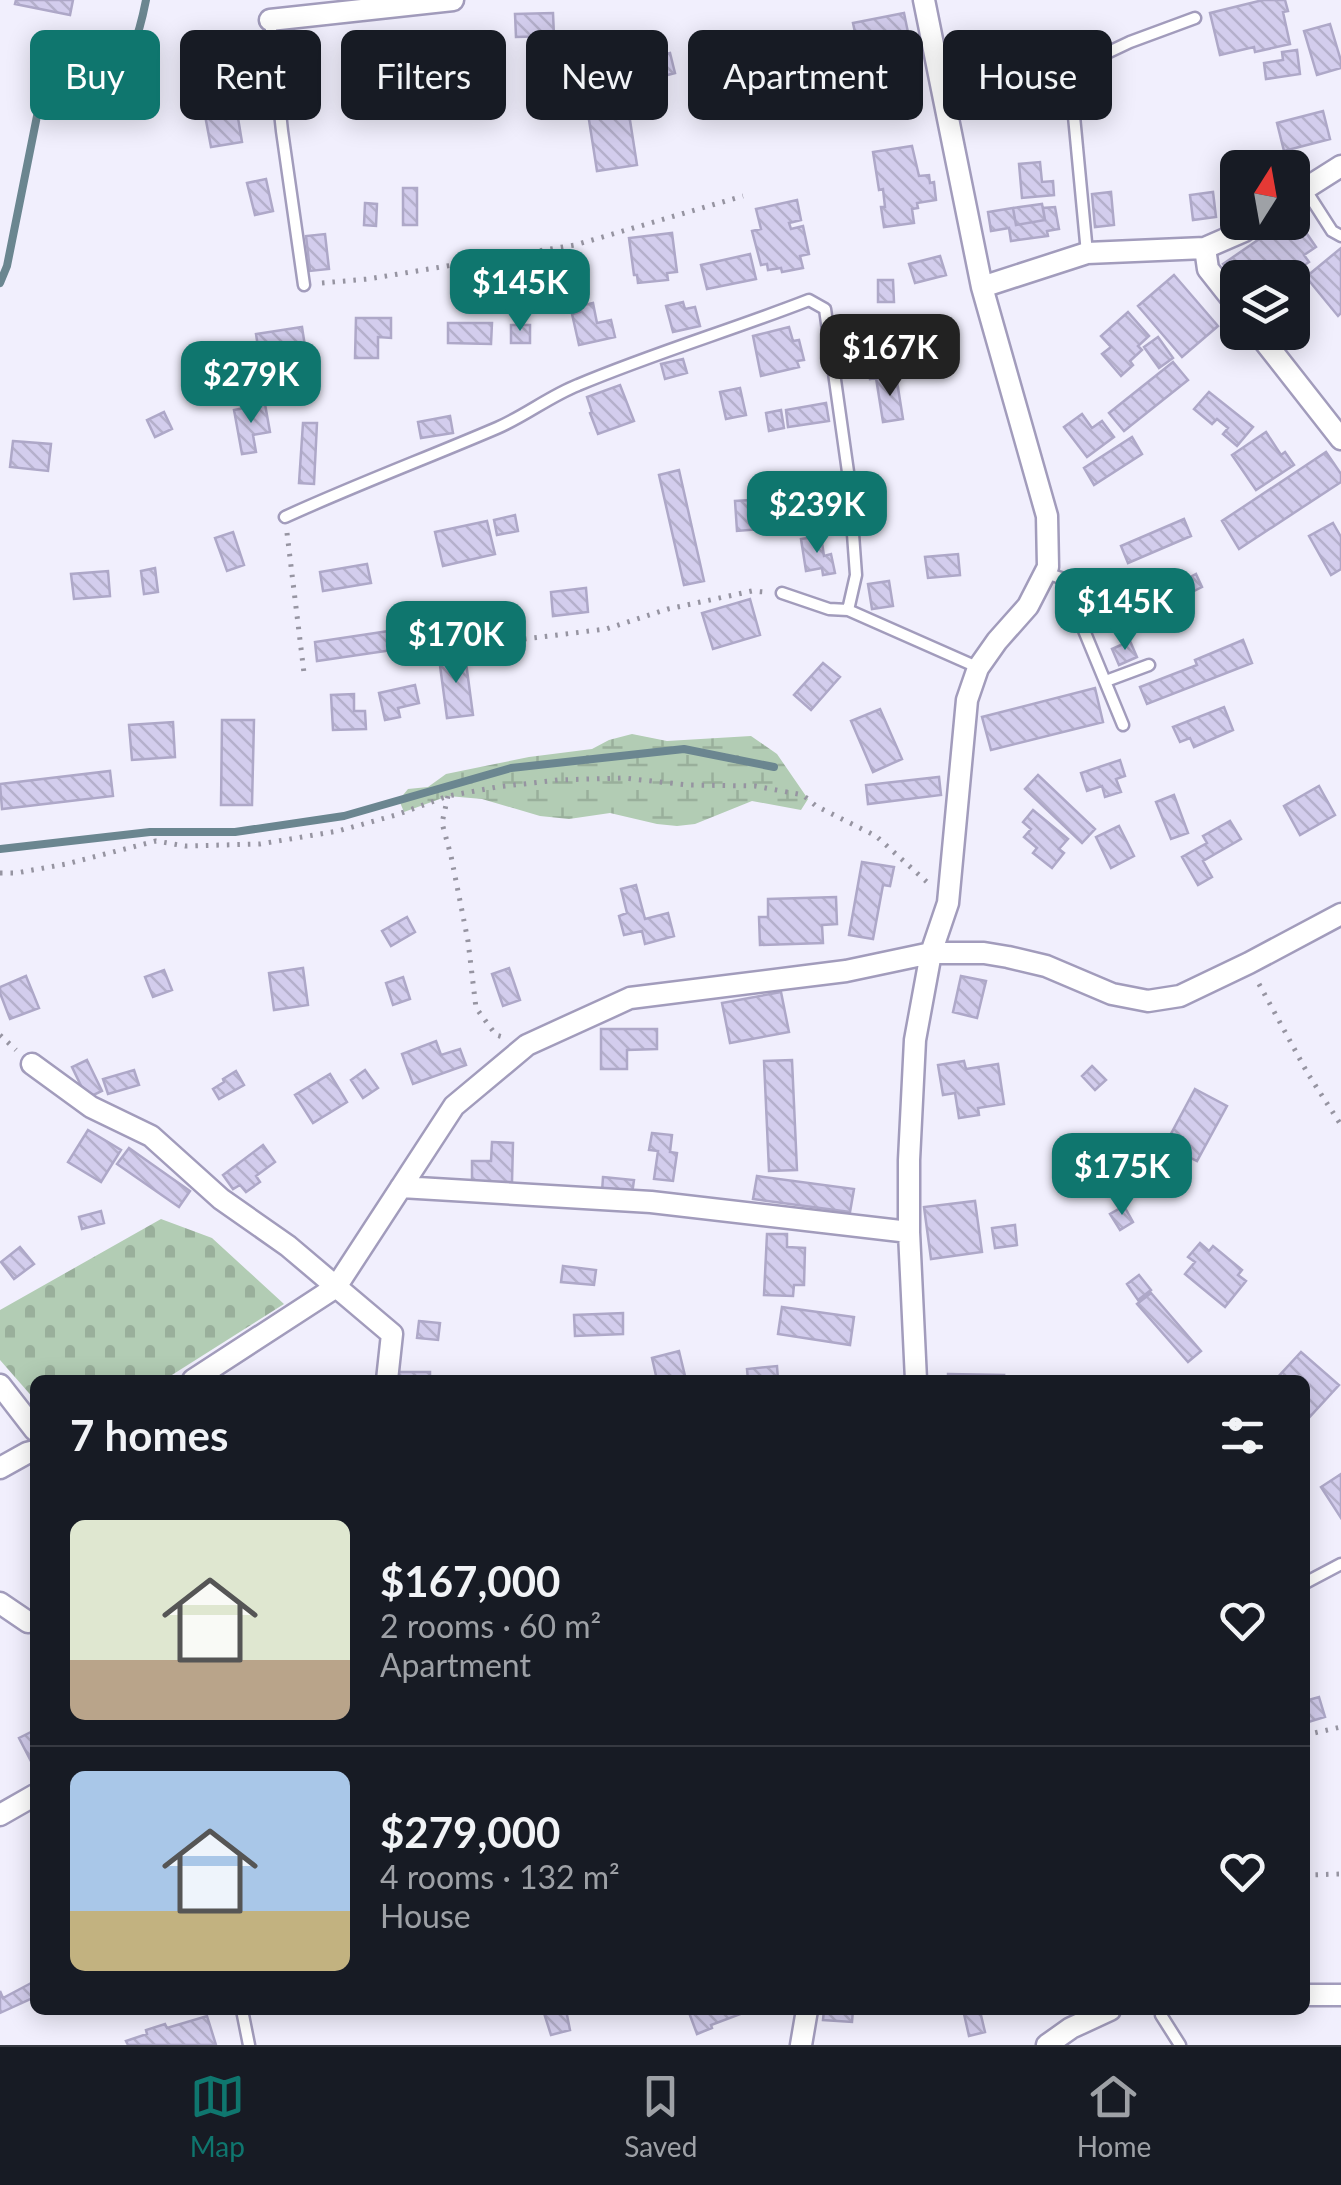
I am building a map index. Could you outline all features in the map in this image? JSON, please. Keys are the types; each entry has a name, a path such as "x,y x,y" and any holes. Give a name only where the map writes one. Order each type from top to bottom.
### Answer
{"street":[{"path":"270,20 453,0"},
{"path":"916,1375 909,1232 915,1040 931,952 948,903 967,700 978,668 1028,606 1048,567 1047,516 982,286 924,0"},
{"path":"1310,187 1341,166"},
{"path":"982,286 1087,253 1204,248 1224,240"},
{"path":"1204,248 1208,270 1220,285"},
{"path":"1271,350 1341,439"},
{"path":"201,1375 336,1287 454,1106 528,1046 630,998 846,971 931,952 1008,957 1046,966 1112,994 1148,1002 1180,996 1341,914"},
{"path":"32,1064 91,1107 151,1136 222,1199 288,1246 392,1334 387,1375"},
{"path":"401,1187 650,1202 909,1232"},
{"path":"0,1384 30,1423"},
{"path":"0,1468 30,1452"},
{"path":"0,1604 28,1622"},
{"path":"0,1815 30,1797"},
{"path":"1310,1995 1341,1995"},
{"path":"801,2045 807,2015"},
{"path":"1046,2045 1099,2015"}],"lane":[{"path":"1087,253 1073,69 1195,18"},
{"path":"270,20 304,285"},
{"path":"1310,206 1341,236"},
{"path":"285,516 501,426 573,387 663,350 809,300 826,309 849,479 856,575 848,610"},
{"path":"1045,573 1060,578 1123,725"},
{"path":"782,593 829,610 848,610 978,668"},
{"path":"1106,681 1149,666"},
{"path":"1310,1580 1341,1564"},
{"path":"243,2015 249,2045"},
{"path":"1162,2015 1180,2045"}],"path":[{"path":"304,285 574,245 743,196"},
{"path":"285,516 304,674"},
{"path":"450,648 606,629 668,609 752,591 782,593"},
{"path":"0,873 16,874 156,842 186,846 260,844 338,831 448,796 497,787 624,778 688,786 754,786 803,794 816,806 876,836 948,903"},
{"path":"448,796 442,823 468,941 476,1008 496,1035 528,1046"},
{"path":"1248,964 1308,1074 1341,1125"},
{"path":"1310,1734 1341,1727"},
{"path":"1310,1875 1341,1874"}],"green space":[{"path":"632,734 667,741 751,736 777,754 808,799 801,810 752,801 695,824 677,826 610,813 569,819 540,816 482,799 448,796 404,812 399,800 408,789 428,787 446,774 592,749"},
{"path":"161,1219 212,1238 284,1304 172,1375 30,1375 30,1394 0,1360 0,1310"}],"building":[{"path":"16,0 73,0 70,15 15,4"},
{"path":"1263,0 1285,0 1288,11 1283,12 1290,44 1220,55 1210,13"},
{"path":"553,13 554,30 526,30 526,37 516,37 515,14"},
{"path":"904,13 908,30 854,30 853,23"},
{"path":"1330,24 1341,68 1317,75 1304,31"},
{"path":"1297,50 1300,74 1266,79 1264,63 1283,60 1282,52"},
{"path":"668,53 670,53 675,73 668,75"},
{"path":"1323,111 1330,139 1284,150 1277,123"},
{"path":"206,120 238,120 242,142 211,147"},
{"path":"589,120 630,120 637,165 597,171"},
{"path":"912,146 919,176 929,175 930,183 934,182 936,200 917,203 918,208 912,209 914,223 884,227 883,189 879,190 873,152"},
{"path":"1040,162 1042,182 1053,181 1054,195 1022,198 1019,164"},
{"path":"266,179 273,211 255,215 247,183"},
{"path":"403,188 417,188 417,225 403,225"},
{"path":"1111,192 1114,225 1095,227 1092,194"},
{"path":"1213,192 1216,217 1193,220 1190,195"},
{"path":"797,200 801,220 789,223 791,229 803,226 809,254 800,256 803,268 768,270 767,264 761,265 752,231 761,229 756,209"},
{"path":"365,203 377,204 376,226 364,225"},
{"path":"1042,204 1045,220 1016,225 1013,208"},
{"path":"1055,207 1059,229 1047,231 1048,236 1011,241 1009,228 991,231 988,212 1013,208 1016,225 1045,220 1043,208"},
{"path":"672,233 677,272 667,273 668,280 638,283 629,238"},
{"path":"325,234 329,269 310,271 306,236"},
{"path":"1310,238 1316,247 1304,255 1308,260 1229,260 1258,240"},
{"path":"1341,248 1338,316 1310,282 1310,274"},
{"path":"750,254 756,279 707,289 701,265"},
{"path":"940,256 946,275 915,283 909,264"},
{"path":"1174,275 1218,326 1182,357 1138,306"},
{"path":"878,280 893,280 894,302 878,302"},
{"path":"683,302 685,309 695,307 700,326 673,332 666,306"},
{"path":"593,303 597,323 611,320 615,337 579,345 572,314 580,312 579,306"},
{"path":"1128,312 1149,336 1138,346 1142,350 1130,361 1133,365 1121,376 1102,354 1111,347 1101,336"},
{"path":"356,318 391,318 391,338 378,337 378,358 355,358"},
{"path":"448,323 492,323 491,344 448,343"},
{"path":"511,325 530,325 530,343 511,343"},
{"path":"302,327 311,385 265,392 256,334"},
{"path":"789,327 793,341 799,340 804,360 797,361 799,367 761,376 753,336"},
{"path":"1158,337 1173,358 1159,368 1144,347"},
{"path":"894,358 896,375 870,379 868,362"},
{"path":"683,359 687,373 665,379 661,364"},
{"path":"1173,362 1188,380 1124,431 1109,413"},
{"path":"896,375 903,419 883,422 876,378"},
{"path":"620,385 634,421 598,434 587,397"},
{"path":"740,388 746,415 726,419 720,392"},
{"path":"1209,392 1253,427 1237,446 1223,434 1228,428 1217,419 1212,424 1194,409"},
{"path":"826,403 829,421 788,427 786,410"},
{"path":"265,404 270,432 253,435 256,452 242,454 234,410"},
{"path":"781,410 784,428 769,431 766,413"},
{"path":"164,412 172,429 155,437 147,420"},
{"path":"1082,414 1092,428 1102,421 1114,437 1087,457 1064,427"},
{"path":"450,416 453,433 421,438 418,422"},
{"path":"303,423 317,423 314,484 299,483"},
{"path":"1266,432 1281,455 1285,452 1294,465 1256,490 1232,455"},
{"path":"1132,437 1142,454 1094,485 1084,468"},
{"path":"13,441 51,444 48,471 10,467"},
{"path":"1326,452 1341,474 1341,482 1239,549 1222,521"},
{"path":"679,470 704,581 684,585 659,475"},
{"path":"769,499 772,528 737,531 735,501"},
{"path":"515,515 518,531 497,535 494,520"},
{"path":"1184,519 1191,536 1128,563 1121,546"},
{"path":"487,521 495,554 443,566 435,532"},
{"path":"1333,523 1341,537 1341,569 1331,575 1309,536"},
{"path":"233,532 244,565 227,571 215,538"},
{"path":"821,536 824,556 831,554 835,573 823,575 822,568 806,571 801,539"},
{"path":"958,554 960,575 928,578 925,557"},
{"path":"367,564 371,583 323,591 320,572"},
{"path":"155,568 158,592 144,594 141,571"},
{"path":"108,571 110,596 74,599 71,574"},
{"path":"1196,574 1202,587 1184,596 1179,583"},
{"path":"889,581 893,606 872,609 868,584"},
{"path":"586,588 588,612 553,616 551,592"},
{"path":"750,599 760,635 713,649 702,613"},
{"path":"409,628 413,647 317,661 315,642"},
{"path":"1243,640 1252,663 1147,704 1140,687 1197,665 1195,660"},
{"path":"1130,641 1137,657 1119,665 1112,649"},
{"path":"465,655 473,715 447,718 439,658"},
{"path":"823,663 840,677 811,710 794,695"},
{"path":"415,685 419,703 398,708 400,717 385,720 379,693"},
{"path":"1095,688 1103,722 991,750 982,717"},
{"path":"354,694 354,711 365,711 366,729 333,730 331,695"},
{"path":"1224,707 1233,730 1194,747 1190,738 1180,742 1173,727"},
{"path":"880,709 902,759 873,772 851,721"},
{"path":"222,720 254,720 252,805 221,805"},
{"path":"173,722 175,757 132,760 129,725"},
{"path":"1120,760 1125,776 1116,779 1121,792 1105,797 1102,786 1087,791 1081,773"},
{"path":"110,771 113,796 2,809 0,784"},
{"path":"1038,775 1095,829 1082,843 1025,789"},
{"path":"939,777 941,795 868,804 866,785"},
{"path":"1319,786 1335,815 1300,835 1284,806"},
{"path":"1174,795 1188,833 1171,839 1156,802"},
{"path":"1033,810 1068,839 1059,849 1064,853 1052,868 1033,853 1037,848 1024,837 1031,829 1023,822"},
{"path":"1230,821 1241,839 1203,861 1212,877 1198,885 1182,857 1207,843 1203,836"},
{"path":"1119,826 1134,856 1111,868 1096,837"},
{"path":"862,862 894,867 890,886 883,885 873,939 849,935"},
{"path":"636,885 645,919 668,913 674,936 645,944 642,931 624,935 619,916 627,913 621,889"},
{"path":"836,897 837,924 822,925 823,943 760,945 759,917 768,917 768,899"},
{"path":"407,917 415,932 391,946 382,931"},
{"path":"303,968 308,1005 274,1010 269,973"},
{"path":"509,968 520,1000 503,1006 492,974"},
{"path":"164,970 172,990 153,997 145,977"},
{"path":"26,976 39,1008 10,1019 0,987"},
{"path":"961,976 986,981 977,1018 953,1012"},
{"path":"403,977 410,999 393,1005 386,983"},
{"path":"781,992 789,1032 730,1043 722,1003"},
{"path":"601,1029 657,1029 657,1049 627,1050 627,1069 601,1069"},
{"path":"436,1041 441,1055 460,1049 466,1065 413,1084 402,1054"},
{"path":"87,1060 102,1091 87,1098 72,1067"},
{"path":"792,1060 797,1170 769,1171 764,1061"},
{"path":"964,1061 966,1069 998,1064 1004,1104 978,1108 979,1115 959,1118 955,1093 943,1095 938,1065"},
{"path":"1092,1066 1106,1080 1095,1090 1082,1076"},
{"path":"134,1070 139,1085 108,1094 103,1079"},
{"path":"365,1070 378,1088 363,1098 351,1080"},
{"path":"236,1071 244,1085 219,1099 213,1089"},
{"path":"330,1074 347,1102 313,1123 295,1095"},
{"path":"1195,1089 1227,1106 1197,1161 1165,1145"},
{"path":"88,1130 121,1150 101,1182 68,1162"},
{"path":"652,1133 672,1135 670,1152 677,1153 673,1181 654,1179 658,1151 649,1150"},
{"path":"492,1142 513,1143 512,1182 472,1182 472,1161 491,1161"},
{"path":"263,1145 275,1162 256,1176 260,1182 246,1192 240,1185 233,1189 223,1175"},
{"path":"129,1148 190,1191 179,1207 117,1164"},
{"path":"757,1176 854,1189 850,1212 753,1199"},
{"path":"603,1177 634,1180 632,1194 602,1192"},
{"path":"975,1201 982,1252 931,1259 924,1207"},
{"path":"1124,1206 1133,1222 1120,1230 1110,1214"},
{"path":"101,1211 104,1223 82,1229 79,1217"},
{"path":"1015,1225 1017,1245 995,1248 992,1228"},
{"path":"767,1234 787,1234 787,1247 805,1248 804,1285 794,1285 793,1296 764,1295"},
{"path":"1200,1243 1209,1251 1213,1246 1242,1270 1238,1275 1246,1281 1225,1307 1185,1274 1195,1262 1188,1257"},
{"path":"20,1247 34,1264 14,1279 1,1262"},
{"path":"563,1266 596,1270 594,1285 561,1282"},
{"path":"1139,1275 1151,1290 1138,1300 1127,1284"},
{"path":"1151,1293 1201,1351 1188,1362 1137,1304"},
{"path":"782,1307 854,1317 850,1345 778,1334"},
{"path":"623,1313 623,1334 575,1336 574,1315"},
{"path":"419,1321 440,1323 438,1340 417,1338"},
{"path":"679,1351 685,1375 656,1375 652,1358"},
{"path":"1301,1352 1339,1385 1310,1417 1310,1375 1280,1375"},
{"path":"777,1366 778,1375 748,1375 747,1369"},
{"path":"394,1372 430,1372 430,1375"},
{"path":"1341,1474 1341,1518 1321,1487"},
{"path":"1319,1697 1325,1717 1310,1722 1310,1700"},
{"path":"30,1732 30,1759 19,1738"},
{"path":"30,1984 30,1999 0,2013 0,1991 3,1998"},
{"path":"545,2015 567,2015 570,2030 551,2035"},
{"path":"690,2015 738,2015 711,2025 712,2028 697,2034"},
{"path":"824,2015 853,2015 852,2022 823,2020"},
{"path":"964,2015 981,2015 985,2032 969,2036"},
{"path":"207,2016 216,2045 128,2045 126,2041 165,2024 167,2028"}],"waterway":[{"path":"0,283 7,266 38,111 51,95 88,94 118,74 132,51 146,0"},
{"path":"0,849 150,832 235,832 344,816 511,768 684,749 774,767"}]}
